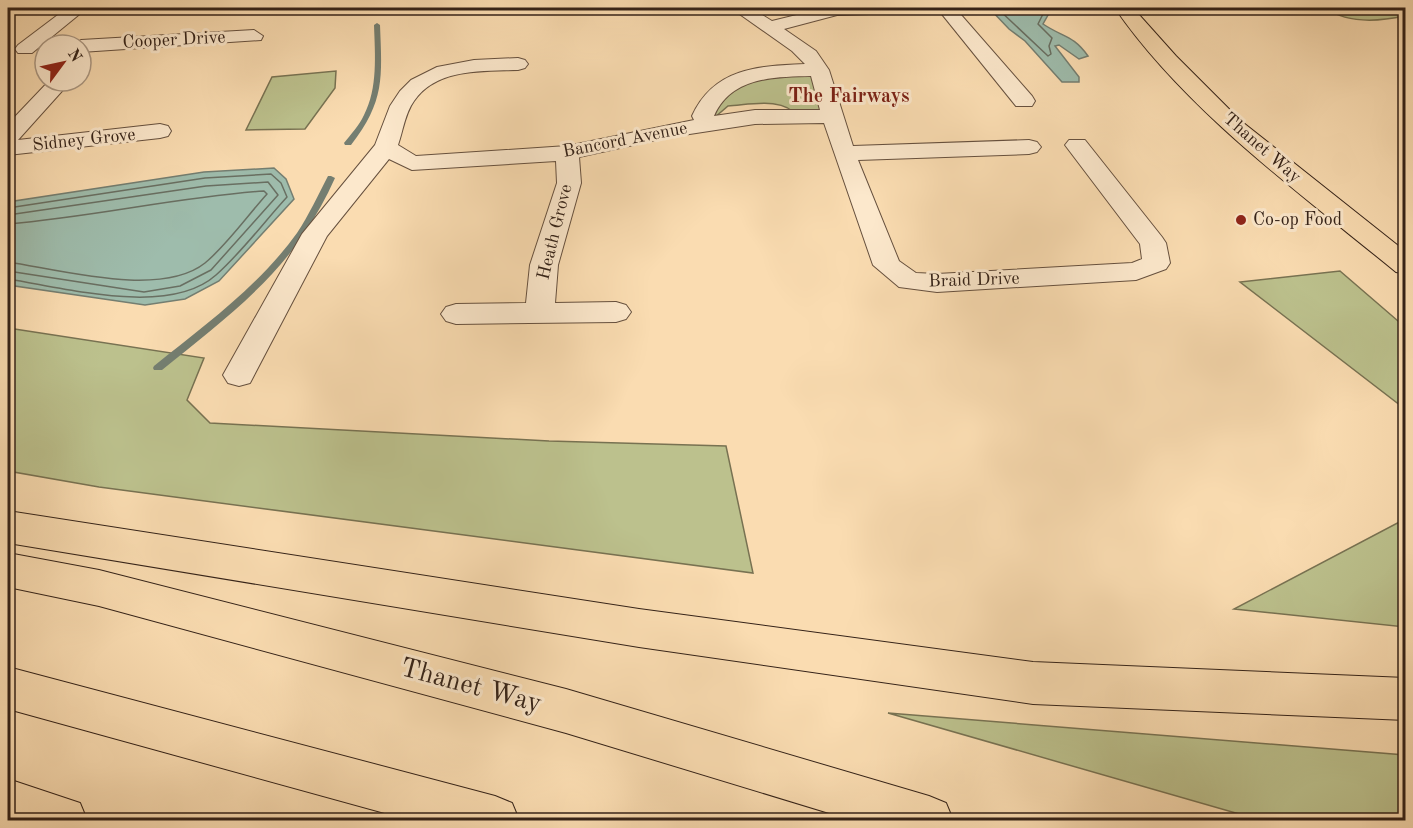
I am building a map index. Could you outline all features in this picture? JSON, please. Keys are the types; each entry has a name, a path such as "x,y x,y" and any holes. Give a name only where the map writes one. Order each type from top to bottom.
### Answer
{"main road":[{"name":"Thanet Way","path":"1123,11 1238,130 1406,266"},
{"path":"8,527 662,632 1033,683 1406,699"},
{"name":"Thanet Way","path":"8,570 99,588 567,711 929,820"},
{"path":"8,688 495,820"},
{"path":"8,803 63,820"}],"street":[{"path":"16,50 78,8"},
{"name":"Braid Drive","path":"741,8 809,55 819,70 844,153 887,265 909,281 937,283 1136,271 1156,263 1153,243 1077,145"},
{"path":"769,27 830,11 901,8"},
{"path":"946,8 1024,101"},
{"name":"Cooper Drive","path":"93,49 254,36"},
{"path":"16,50 33,49"},
{"path":"239,375 315,234 386,147 406,96 425,80 455,68 518,64"},
{"path":"706,124 703,116 706,103 733,82 773,72 819,70"},
{"path":"8,137 50,93"},
{"name":"Bancord Avenue","path":"386,147 412,163 567,153 706,124 755,117 833,116"},
{"name":"Sidney Grove","path":"8,148 160,131"},
{"path":"844,153 1029,147"},
{"name":"Heath Grove","path":"540,311 544,265 569,183 567,153"},
{"path":"456,314 540,311 616,312"}],"green space":[{"path":"1326,8 1405,8 1405,16 1375,20 1354,19"},
{"path":"819,70 833,116 798,117 784,106 766,103 728,106 707,124 733,82"},
{"path":"336,71 335,88 305,129 246,130 272,77"},
{"path":"1340,271 1405,327 1405,409 1240,282"},
{"path":"8,328 204,358 187,400 210,423 549,441 726,446 753,573 99,487 8,471"},
{"path":"1405,519 1405,627 1234,609"},
{"path":"888,713 1405,755 1405,820 1260,820"}],"water":[{"path":"989,8 1052,8 1043,24 1073,40 1088,56 1079,59 1059,45 1055,46 1079,77 1079,82 1062,82 1025,41 1009,29"},
{"path":"274,168 286,179 294,199 219,281 185,299 145,305 8,285 8,202 204,172"}],"waterway":[{"path":"348,143 368,115 373,101 378,74 377,25"},
{"path":"158,368 233,306 280,260 300,235 331,178"}],"place":[{"name":"Co-op Food","path":"1241,220"}],"district":[{"name":"The Fairways","path":"849,97"}]}
